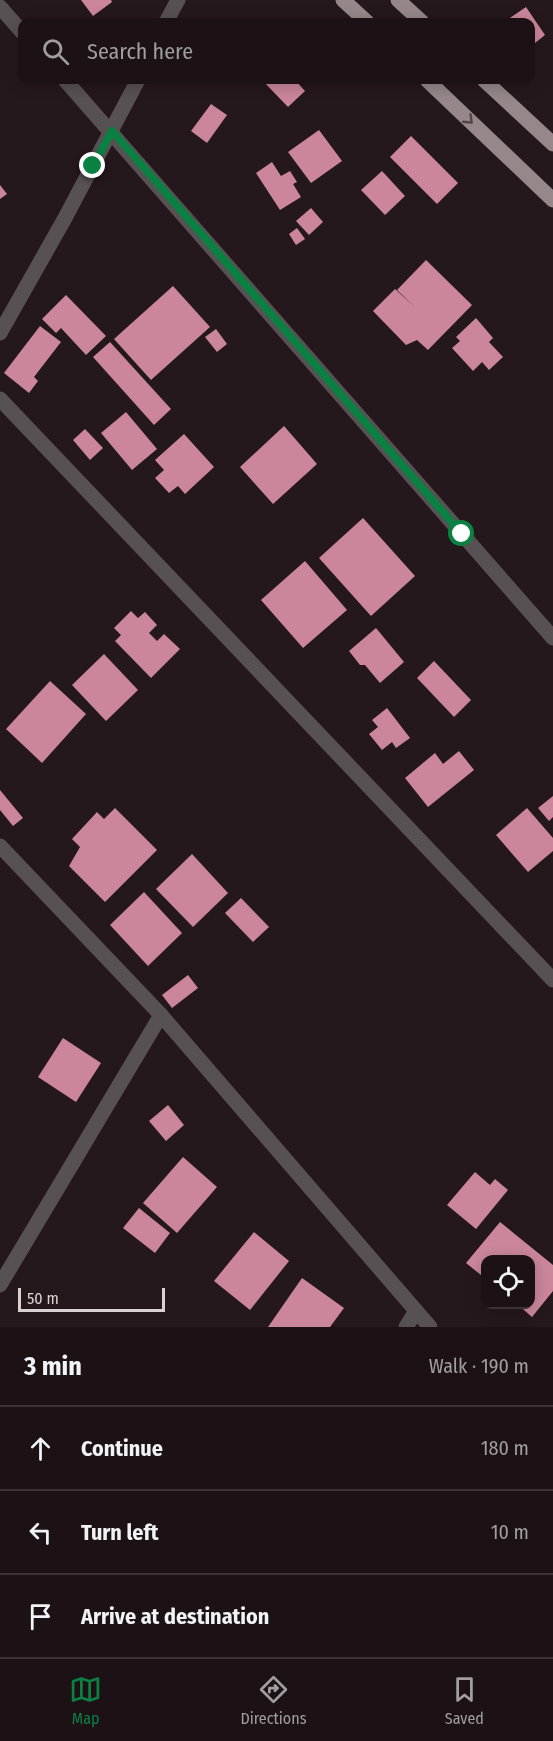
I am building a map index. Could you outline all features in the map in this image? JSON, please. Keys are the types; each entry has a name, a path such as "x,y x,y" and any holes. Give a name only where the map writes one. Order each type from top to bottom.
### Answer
{"main road":[{"path":"343,0 363,18"},
{"path":"398,0 418,18"},
{"path":"431,84 553,200"},
{"path":"488,84 553,144"}],"street":[{"path":"168,18 178,0"},
{"path":"2,12 18,28"},
{"path":"69,84 553,638"},
{"path":"0,333 136,84"},
{"path":"0,399 553,980"},
{"path":"0,846 161,1015 430,1327"},
{"path":"0,1285 161,1015"},
{"path":"406,1327 416,1311"}],"building":[{"path":"81,0 111,0 112,2 93,16"},
{"path":"526,7 533,18 510,18"},
{"path":"535,20 545,35 535,43"},
{"path":"266,84 299,84 305,91 288,107"},
{"path":"211,104 227,115 207,143 191,131"},
{"path":"319,130 342,161 311,183 288,152"},
{"path":"411,136 458,183 437,204 390,157"},
{"path":"272,162 281,176 290,171 297,182 293,184 301,197 280,210 256,173"},
{"path":"382,171 405,196 385,215 361,190"},
{"path":"0,185 7,194 0,199"},
{"path":"311,208 323,222 309,235 296,221"},
{"path":"297,228 305,239 296,245 289,234"},
{"path":"426,260 472,305 428,350 417,340 406,345 373,311 395,289 415,307 397,290"},
{"path":"173,286 210,327 151,380 114,339"},
{"path":"66,295 106,336 86,355 61,328 56,333 42,319"},
{"path":"476,318 493,338 489,342 503,357 489,370 482,362 473,371 452,348 460,341 456,337"},
{"path":"40,326 61,342 34,377 38,381 29,393 4,373"},
{"path":"216,329 227,344 217,352 205,337"},
{"path":"110,342 171,409 154,425 93,357"},
{"path":"126,412 157,449 132,470 101,433"},
{"path":"284,426 317,464 273,504 240,467"},
{"path":"85,429 103,448 90,460 73,440"},
{"path":"184,434 214,467 185,494 178,486 169,493 155,478 164,470 155,460"},
{"path":"363,518 415,576 371,616 319,558"},
{"path":"305,561 347,610 303,648 261,600"},
{"path":"131,611 138,618 145,612 157,625 149,633 157,641 164,634 180,649 151,678 115,641 121,635 114,628"},
{"path":"376,628 404,662 380,683 365,665 360,665 349,651"},
{"path":"104,654 138,690 106,721 72,685"},
{"path":"434,661 471,700 454,717 417,678"},
{"path":"50,681 86,714 42,763 6,729"},
{"path":"387,708 410,738 396,748 392,742 382,750 369,734 378,727 372,720"},
{"path":"459,751 474,770 428,807 405,778 435,753 443,764"},
{"path":"0,790 23,818 13,826 0,810"},
{"path":"553,796 553,817 549,821 538,808"},
{"path":"115,808 157,850 105,902 69,866 80,847 72,839 97,812 104,819"},
{"path":"527,808 553,838 553,851 528,872 496,835"},
{"path":"192,854 228,893 193,927 156,889"},
{"path":"144,892 182,933 148,966 110,925"},
{"path":"241,898 269,927 253,942 225,913"},
{"path":"188,975 198,988 172,1008 162,995"},
{"path":"63,1038 101,1063 76,1102 38,1077"},
{"path":"168,1105 184,1125 166,1141 149,1121"},
{"path":"183,1157 217,1187 177,1233 143,1203"},
{"path":"475,1172 490,1185 495,1179 508,1190 476,1229 447,1205"},
{"path":"139,1208 170,1233 155,1253 123,1228"},
{"path":"500,1222 553,1265 553,1291 532,1317 523,1309 535,1309 535,1255 481,1255 481,1275 466,1263"},
{"path":"254,1232 289,1261 250,1310 214,1281"},
{"path":"302,1278 344,1308 330,1327 268,1327"}],"route":[{"path":"93,166 112,131 462,534"}]}
